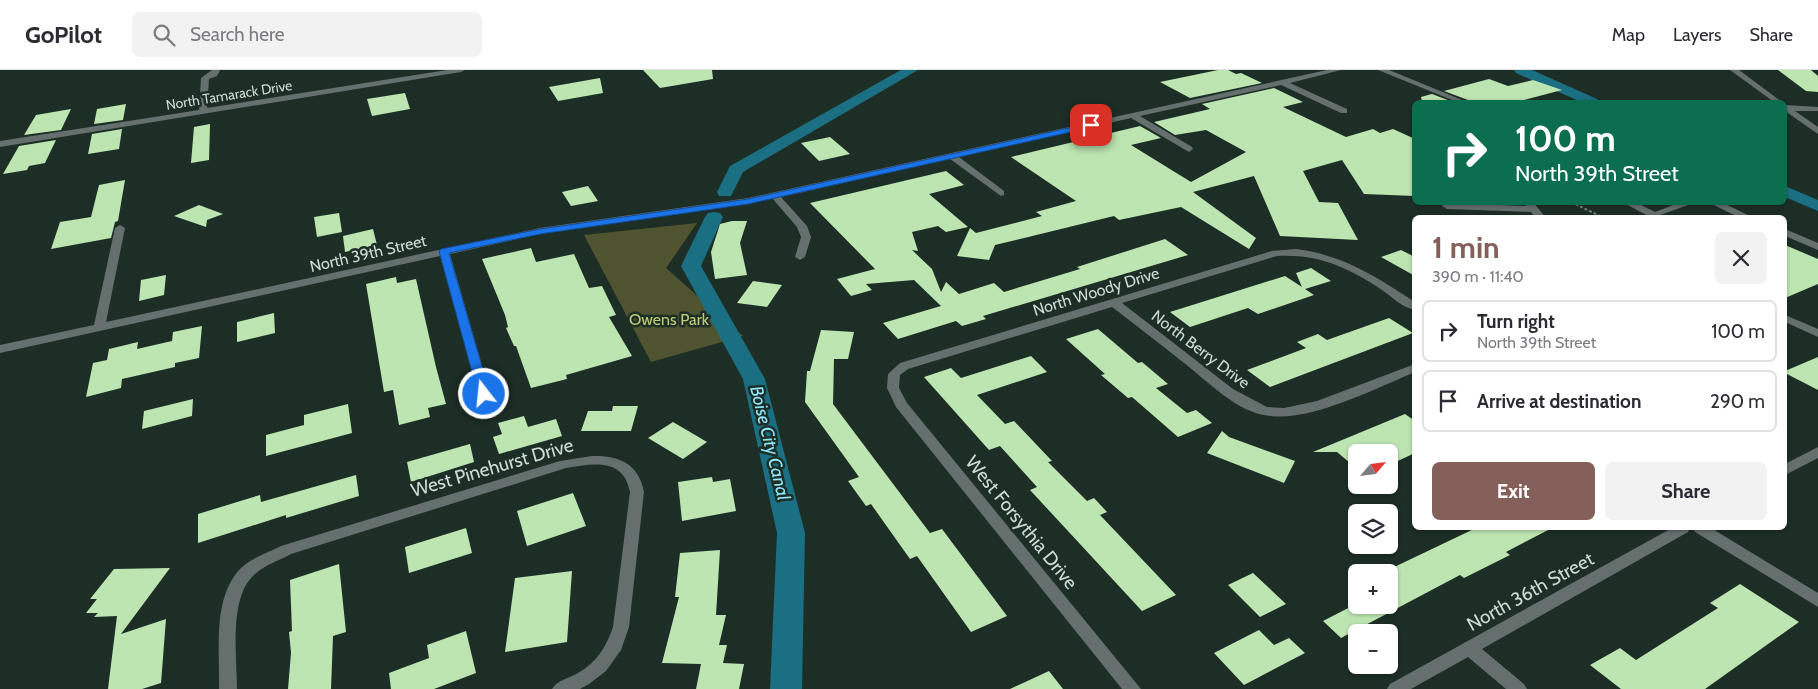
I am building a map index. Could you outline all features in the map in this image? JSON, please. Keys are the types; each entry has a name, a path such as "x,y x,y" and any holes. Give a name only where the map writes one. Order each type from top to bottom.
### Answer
{"street":[{"path":"204,111 205,78 214,74 216,70"},
{"name":"North Tamarack Drive","path":"0,144 461,70"},
{"name":"North 39th Street","path":"0,350 540,231 707,208 775,196 1337,70"},
{"path":"1382,70 1458,100"},
{"path":"1734,70 1775,100"},
{"path":"1282,82 1344,111"},
{"path":"1787,108 1818,109"},
{"path":"1787,109 1818,131"},
{"path":"1133,116 1189,149"},
{"path":"952,156 1001,193"},
{"path":"775,196 802,226 806,237 800,257"},
{"path":"1632,205 1654,215 1683,205"},
{"path":"1719,205 1742,215"},
{"path":"1447,206 1531,206"},
{"path":"99,328 120,228"},
{"path":"1787,233 1818,241"},
{"path":"1787,233 1818,247"},
{"path":"444,251 484,394"},
{"name":"North Woody Drive","path":"894,374 904,366 1276,253 1292,251 1310,252 1329,257 1347,265 1412,305"},
{"name":"North Berry Drive","path":"1114,303 1229,392 1248,404 1270,412 1292,412 1311,408 1412,369"},
{"path":"1787,319 1818,333"},
{"name":"West Forsythia Drive","path":"894,374 893,388 901,404 1132,689"},
{"path":"1787,469 1818,452"},
{"name":"West Pinehurst Drive","path":"228,689 230,604 234,589 245,573 262,562 286,550 565,464 594,459 618,464 632,475 638,492 621,627 616,646 606,661 590,674 561,689"},
{"name":"North 36th Street","path":"1396,689 1679,530"},
{"path":"1703,530 1818,600"},
{"path":"1469,648 1518,689"}],"path":[{"path":"1577,205 1598,215"}],"green space":[{"name":"Owens Park","path":"697,223 666,268 743,336 651,362 584,235"}],"building":[{"path":"643,70 712,70 713,79 660,88"},
{"path":"1218,70 1228,70 1236,74 1241,73 1262,83 1190,98 1160,82"},
{"path":"1778,70 1811,70 1818,76 1818,92 1806,91"},
{"path":"600,78 603,93 558,101 549,87"},
{"path":"1489,79 1508,86 1533,80 1562,90 1524,100 1468,100 1444,91"},
{"path":"1274,88 1303,102 1283,107 1346,137 1373,129 1380,133 1393,129 1412,138 1412,196 1364,194 1342,160 1303,171 1319,202 1338,203 1358,240 1280,236 1254,176 1193,192 1256,238 1249,249 1181,207 1119,220 1114,216 995,245 989,260 957,256 970,228 976,233 1042,216 1036,212 1076,201 1011,157 1140,126 1161,138 1131,145 1191,182 1246,152 1206,130 1175,135 1154,122 1210,109 1202,104"},
{"path":"405,93 410,109 372,116 367,99"},
{"path":"1432,94 1448,100 1422,100 1421,97"},
{"path":"126,104 123,120 94,124 97,109"},
{"path":"71,109 61,130 24,135 36,115"},
{"path":"210,124 209,160 191,163 194,127"},
{"path":"122,129 119,149 88,154 92,134"},
{"path":"830,137 850,154 819,161 801,143"},
{"path":"56,140 45,163 29,166 27,170 3,174 19,146"},
{"path":"946,171 964,185 929,194 968,227 946,232 938,226 912,232 918,251 912,250 932,269 941,292 946,282 959,294 994,283 1004,292 1080,269 1077,267 1165,239 1188,255 983,316 986,319 962,326 956,321 898,339 883,323 941,306 914,280 866,284 872,290 851,296 837,279 875,269 810,203"},
{"path":"125,180 118,221 115,222 111,238 51,249 60,222 91,217 99,185"},
{"path":"588,186 598,201 571,206 562,192"},
{"path":"199,205 223,214 207,220 206,227 174,216"},
{"path":"339,213 342,232 317,237 314,217"},
{"path":"732,221 747,221 740,243 747,275 715,279 711,252 720,224"},
{"path":"373,229 377,245 345,252 343,236"},
{"path":"1787,246 1818,259 1818,284 1787,297"},
{"path":"531,248 536,262 574,254 589,288 602,286 616,315 609,317 632,356 566,375 567,379 531,388 516,346 514,346 506,328 508,327 505,315 482,259"},
{"path":"1401,250 1412,256 1412,274 1381,257"},
{"path":"1311,268 1331,281 1305,289 1314,295 1258,314 1248,308 1190,327 1170,312 1285,276 1302,287 1296,273"},
{"path":"166,275 164,295 139,301 141,280"},
{"path":"396,277 397,283 416,279 446,404 428,408 430,417 399,425 393,390 384,392 366,284"},
{"path":"753,281 782,285 767,307 737,303"},
{"path":"274,313 275,333 237,342 237,322"},
{"path":"1389,318 1412,332 1270,387 1247,370 1306,348 1297,342 1318,334 1327,340"},
{"path":"202,326 199,358 175,363 175,367 122,379 121,388 86,397 93,363 107,360 109,349 138,342 137,349 172,341 173,332"},
{"path":"1098,329 1138,363 1142,362 1168,384 1156,388 1187,413 1196,410 1212,423 1178,437 1132,397 1128,398 1101,375 1105,374 1066,339"},
{"path":"821,330 854,332 848,359 834,359 833,404 930,533 942,529 1007,616 971,632 917,556 910,559 871,504 866,506 848,481 859,477 805,402 807,371 810,371"},
{"path":"1031,356 1047,372 977,395 1005,424 1014,421 1052,461 1048,462 1087,501 1094,498 1107,512 1100,515 1176,595 1142,611 1030,490 1037,487 1000,446 989,450 924,377 951,368 961,378"},
{"path":"1818,357 1818,390 1787,374 1787,370"},
{"path":"193,399 192,416 142,429 144,411"},
{"path":"348,404 352,433 266,456 266,435 304,425 304,415"},
{"path":"613,406 638,406 631,431 581,431 588,411 612,411"},
{"path":"1405,414 1412,419 1412,454 1398,461 1398,444 1348,444 1348,461 1337,452 1313,452"},
{"path":"524,416 528,427 556,419 562,436 499,454 493,437 502,434 498,423"},
{"path":"673,422 707,442 683,459 648,438"},
{"path":"1222,431 1229,437 1295,461 1284,483 1207,453"},
{"path":"470,444 474,462 411,482 407,462"},
{"path":"356,475 359,496 286,518 286,515 198,543 198,514 260,495 261,502"},
{"path":"712,477 713,482 730,479 736,511 682,521 678,482"},
{"path":"573,493 586,526 527,546 517,511"},
{"path":"466,528 472,553 409,573 405,547"},
{"path":"1472,530 1548,530 1506,552 1510,555 1464,578 1460,575 1398,608 1398,565"},
{"path":"720,550 716,615 726,615 719,645 727,645 723,663 744,664 739,689 696,689 701,664 662,663 679,597 675,597 680,553"},
{"path":"339,564 346,632 333,636 331,689 288,689 291,653 289,632 292,631 290,580"},
{"path":"170,568 121,634 166,619 161,683 142,689 108,689 117,616 94,617 98,613 86,613 97,599 90,599 114,569"},
{"path":"572,571 567,642 505,652 515,578"},
{"path":"1253,573 1286,604 1260,617 1228,585"},
{"path":"1740,584 1799,622 1705,689 1621,689 1590,665 1620,648 1636,660 1718,608 1710,603"},
{"path":"1348,608 1348,614 1386,614 1367,624 1348,624 1348,634 1341,638 1323,621"},
{"path":"1259,630 1274,645 1289,638 1305,653 1244,685 1214,653"},
{"path":"466,631 476,673 434,689 391,689 389,673 429,658 427,645"},
{"path":"1049,671 1063,689 1010,689"}],"waterway":[{"name":"Boise City Canal","path":"725,192 736,169 911,70"},
{"path":"1521,70 1588,100"},
{"path":"1787,192 1818,206"},
{"name":"Boise City Canal","path":"714,217 691,266 754,379 791,533 786,689"}],"route":[{"path":"484,394 444,251 540,231 748,202 1091,125"}]}
